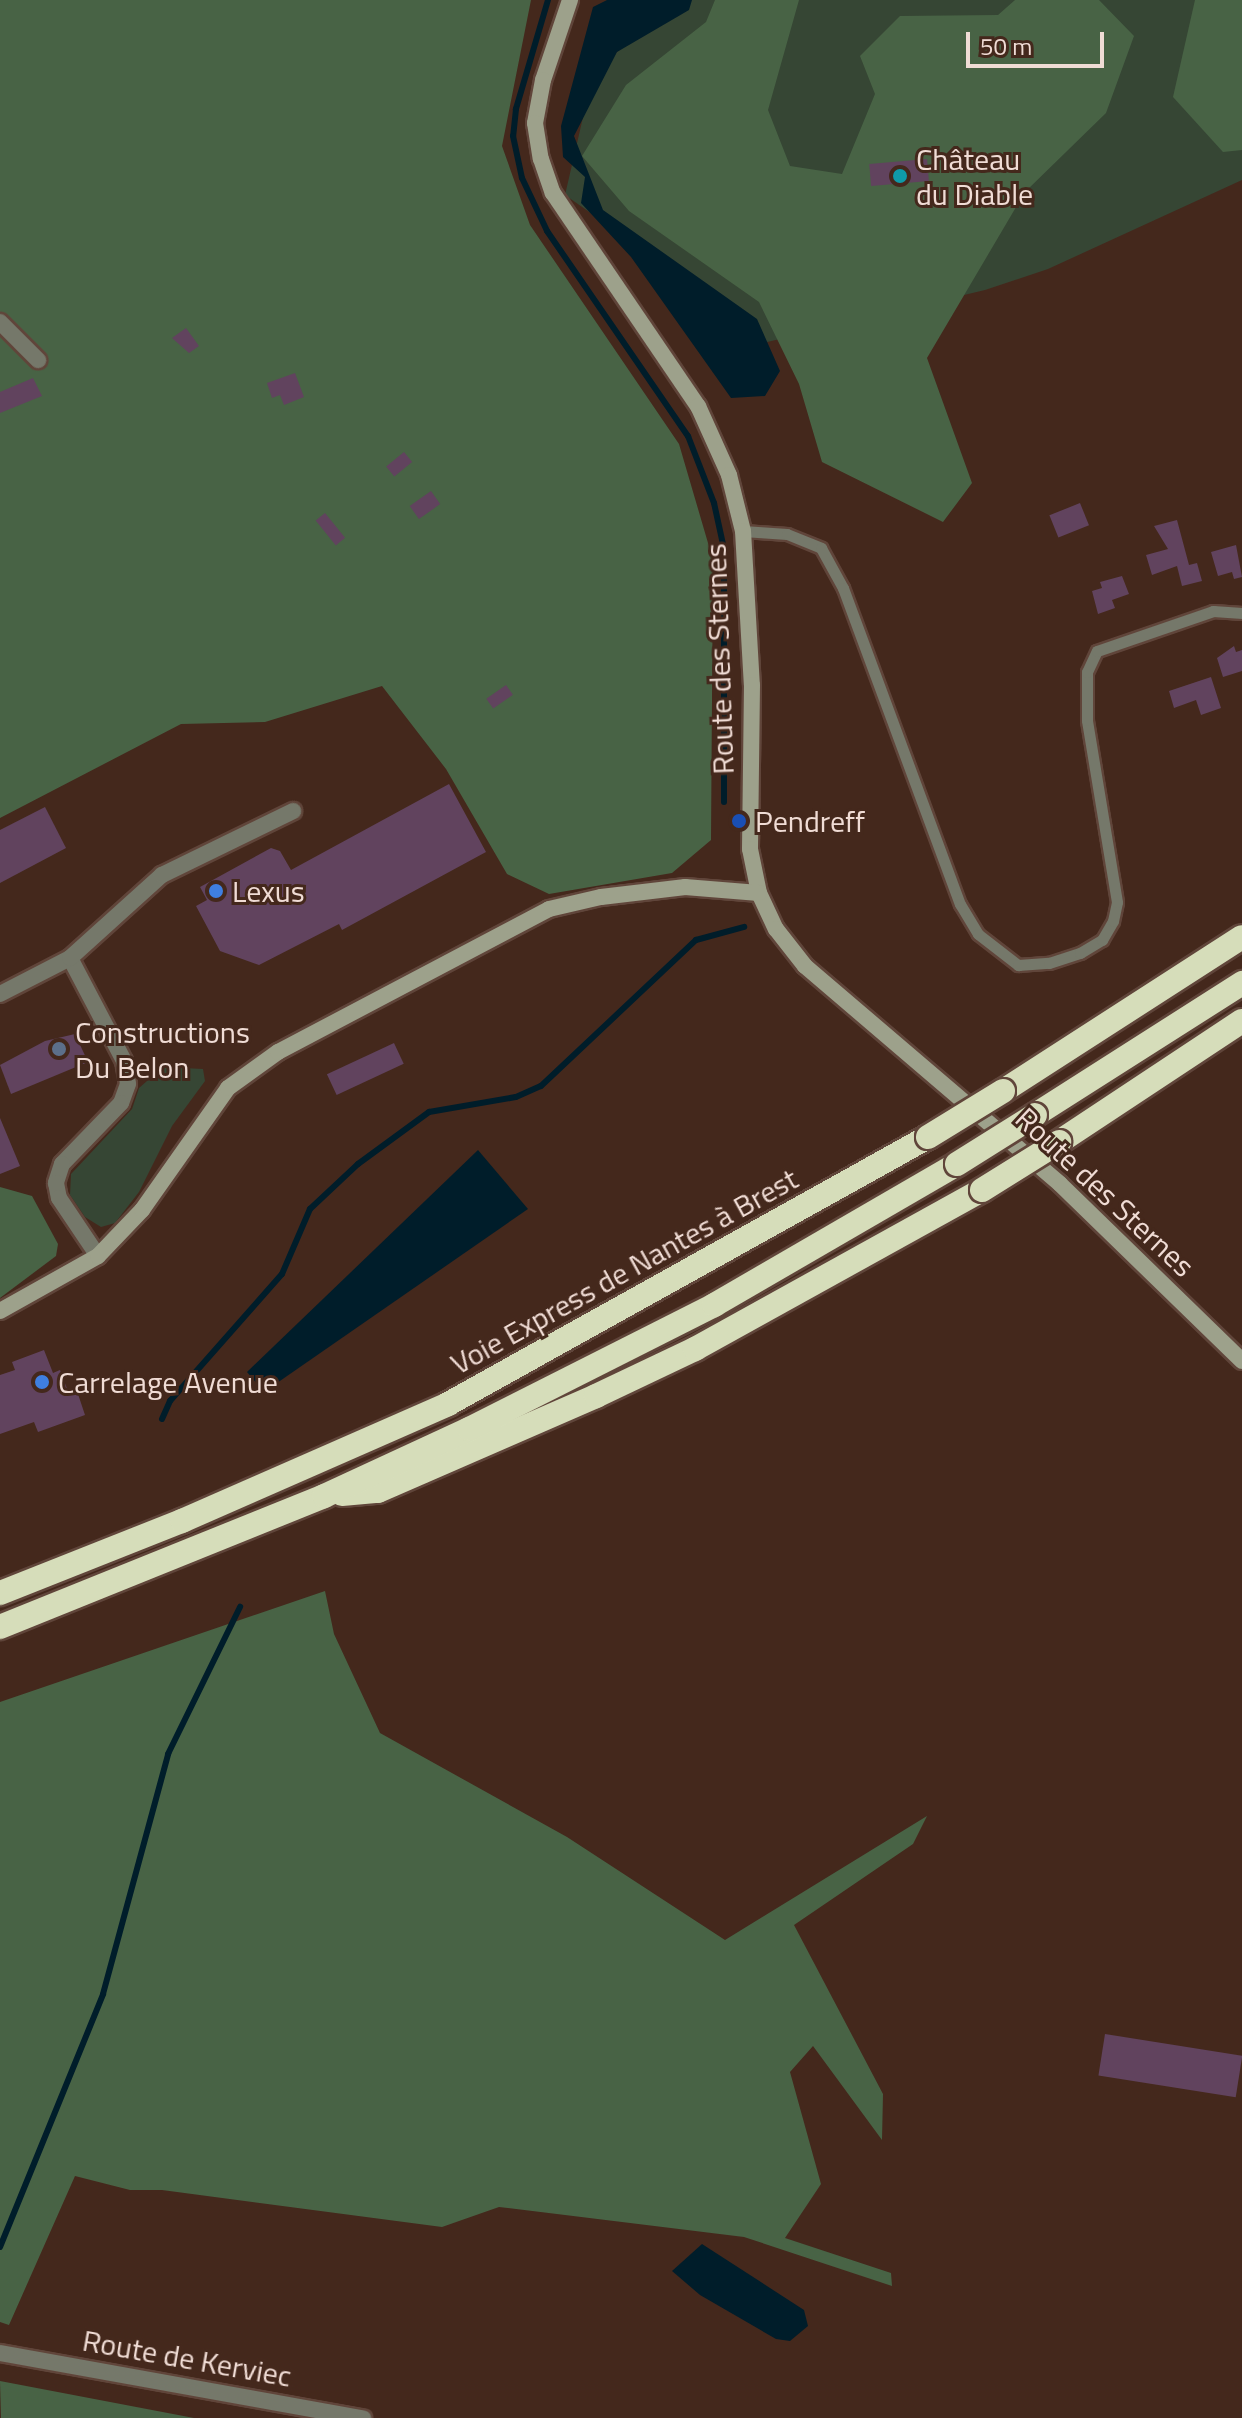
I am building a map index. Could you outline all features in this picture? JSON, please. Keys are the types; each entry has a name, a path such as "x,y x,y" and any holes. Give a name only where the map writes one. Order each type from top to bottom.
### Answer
{"highway":[{"name":"Voie Express de Nantes à Brest","path":"0,1593 182,1521 448,1404 928,1137 1242,937"},
{"path":"0,1627 324,1496 629,1349 957,1164 1242,983"},
{"path":"324,1496 378,1491 596,1396 695,1349 982,1190 1242,1021"}],"street":[{"name":"Route des Sternes","path":"570,0 543,80 535,123 541,159 553,193 698,406 729,475 743,531 752,685 750,849 759,893 776,929 805,966 939,1075 1060,1184 1242,1361"},
{"path":"0,322 38,360"},
{"path":"0,994 70,958 162,875 293,811"},
{"path":"0,1311 98,1256 142,1210 228,1088 278,1052 549,909 601,897 685,887 759,893"},
{"path":"70,958 124,1061 128,1084 121,1103 62,1164 56,1183 59,1198 98,1256"},
{"name":"Route de Kerviec","path":"0,2353 363,2418"}],"lane":[{"path":"743,531 787,534 821,548 843,588 960,904 978,934 1018,965 1049,963 1080,953 1102,940 1113,921 1117,902 1087,720 1087,672 1097,651 1213,611 1242,613"}],"green space":[{"path":"0,0 531,0 502,146 530,225 679,444 713,560 711,840 672,873 549,894 507,874 446,769 382,686 265,722 181,724 0,818"},
{"path":"679,0 1242,0 1242,180 1048,269 985,290 755,345 715,300 565,195 590,87 617,52"},
{"path":"715,0 799,0 768,110 790,166 842,174 875,94 860,56 900,16 998,15 1015,0 1099,0 1134,36 1106,113 1025,192 927,358 972,483 943,522 822,462 799,384 759,302 629,211 582,156 626,85 706,22"},
{"path":"1195,0 1242,0 1242,150 1223,152 1173,97"},
{"path":"163,1067 203,1069 205,1081 172,1126 139,1192 115,1223 101,1227 85,1217 70,1195 71,1174 132,1109 139,1088"},
{"path":"0,1187 32,1196 58,1244 56,1256 0,1298"},
{"path":"325,1591 334,1634 380,1733 567,1837 725,1940 927,1816 913,1844 794,1925 883,2094 882,2140 813,2046 790,2072 821,2184 785,2238 891,2273 892,2286 744,2237 499,2207 442,2227 162,2190 130,2190 75,2176 9,2325 0,2322 0,1702"},
{"path":"0,2381 194,2418 1,2418"}],"water":[{"path":"607,0 692,0 689,10 617,52 574,136 603,210 757,319 780,371 765,396 731,398 631,257 581,203 585,177 563,157 561,126 593,7"},
{"path":"478,1150 528,1209 264,1392 247,1372"},
{"path":"702,2244 804,2310 808,2326 790,2341 776,2339 700,2295 672,2271"}],"building":[{"name":"Château du Diable","path":"927,159 929,181 871,186 869,164"},
{"path":"186,328 199,346 189,353 172,338"},
{"path":"295,373 304,397 284,405 280,395 272,398 267,383"},
{"path":"33,378 42,396 0,413 0,392"},
{"path":"404,452 412,462 394,477 386,466"},
{"path":"431,491 440,504 419,519 410,506"},
{"path":"1080,503 1089,525 1058,538 1049,515"},
{"path":"325,513 345,538 336,545 316,521"},
{"path":"1177,520 1189,565 1197,563 1202,581 1182,586 1177,566 1152,575 1146,555 1168,549 1154,526"},
{"path":"1236,545 1242,577 1234,579 1232,572 1218,576 1211,552"},
{"path":"1122,576 1129,594 1112,600 1115,608 1098,614 1092,591 1102,588 1100,582"},
{"path":"1234,646 1236,652 1242,650 1242,671 1223,677 1217,658"},
{"path":"1211,677 1221,708 1201,715 1196,700 1174,708 1169,691"},
{"path":"506,685 513,695 493,709 486,699"},
{"path":"449,784 486,852 342,930 339,924 259,965 220,951 196,906 207,900 200,887 271,848 280,851 291,870"},
{"path":"45,807 66,848 0,883 0,830"},
{"path":"75,1034 88,1062 11,1094 0,1065 45,1041"},
{"path":"394,1043 404,1064 337,1095 327,1074"},
{"path":"0,1118 20,1166 0,1174"},
{"name":"Carrelage Avenue","path":"44,1350 53,1373 60,1370 69,1394 77,1391 85,1415 38,1432 34,1422 0,1434 0,1375 15,1370 12,1362"},
{"path":"1105,2034 1242,2056 1236,2097 1098,2075"}],"waterway":[{"path":"548,0 516,109 513,136 522,178 547,231 688,436 714,503 724,549 724,802"},
{"path":"162,1419 170,1401 282,1274 310,1209 358,1164 429,1112 516,1097 541,1086 696,940 744,927"},
{"path":"0,2247 103,1994 168,1754 240,1607"}],"place":[{"name":"Château du Diable","path":"900,176"},
{"name":"Pendreff","path":"739,821"},
{"name":"Lexus","path":"216,891"},
{"name":"Constructions Du Belon","path":"59,1049"},
{"name":"Carrelage Avenue","path":"42,1382"}]}
